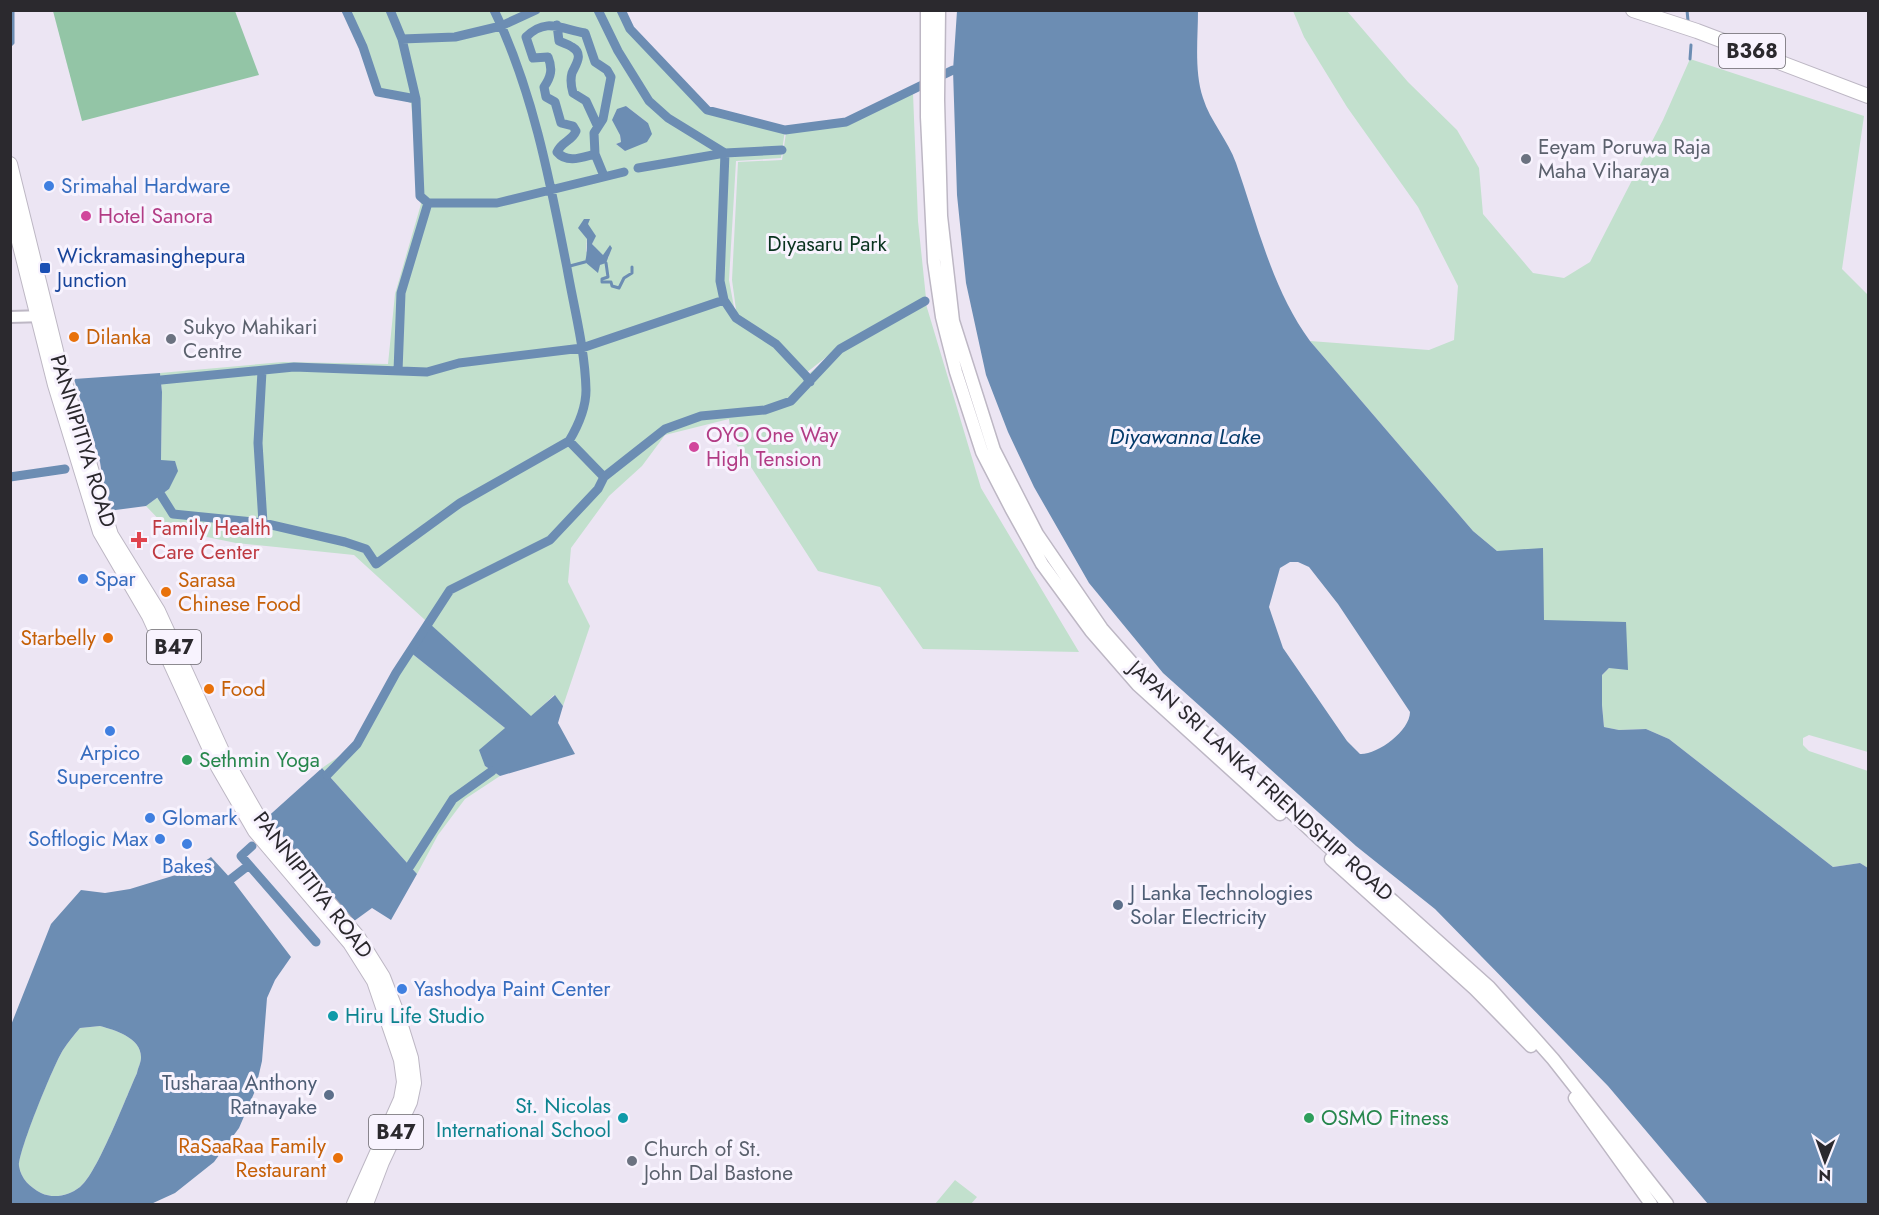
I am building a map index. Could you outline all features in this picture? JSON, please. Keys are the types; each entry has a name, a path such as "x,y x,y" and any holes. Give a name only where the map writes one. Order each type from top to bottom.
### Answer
{"main road":[{"name":"JAPAN SRI LANKA FRIENDSHIP ROAD","path":"927,10 932,68 934,262 942,317 956,372 982,453 1042,564 1091,631 1138,685 1458,974 1548,1062 1651,1204"},
{"name":"JAPAN SRI LANKA FRIENDSHIP ROAD","path":"932,68 939,10"},
{"name":"B368","path":"1634,10 1707,34 1869,96"},
{"name":"JAPAN SRI LANKA FRIENDSHIP ROAD","path":"932,99 941,216 953,321 994,450 1037,534 1102,629 1146,679 1330,848 1489,987 1553,1059 1667,1204"},
{"name":"PANNIPITIYA ROAD","path":"10,164 55,385 100,532 149,616 218,767 255,831 350,943 374,981 388,1017 401,1060 404,1082 401,1099 354,1204"},
{"name":"PANNIPITIYA ROAD","path":"10,206 111,535 158,611 227,762 262,825 358,938 383,977 397,1013 411,1058 414,1083 410,1102 382,1162 366,1204"}],"street":[{"path":"10,318 42,316"}],"green space":[{"path":"53,11 235,11 259,75 82,121"},
{"path":"346,11 621,11 630,29 707,110 785,130 781,158 736,161 729,280 736,318 776,344 806,376 840,349 925,301 981,488 1079,652 923,649 880,587 818,571 731,436 729,419 665,435 642,466 609,496 571,548 568,582 590,626 563,706 554,695 531,717 354,555 236,543 168,529 146,506 169,489 161,461 160,373 283,362 388,364 395,294 421,204 411,103 378,92 363,47","holes":["626,106 648,123 625,151 616,144 621,142 620,135","584,219 594,239 593,246 603,256 609,253 609,257 600,265 586,251 587,238"]},
{"path":"1293,11 1347,11 1408,82 1457,130 1479,168 1483,214 1533,273 1564,278 1590,262 1663,120 1690,59 1864,116 1842,269 1868,295 1868,752 1809,735 1803,738 1803,745 1809,751 1868,771 1868,868 1860,863 1833,867 1669,739 1646,729 1619,730 1604,727 1602,675 1609,668 1544,621 1497,551 1473,531 1310,341 1429,350 1454,340 1458,286 1418,207 1347,107 1304,37"},
{"name":"Diyasaru Park","path":"913,93 918,221 926,298 839,347 806,373 777,342 737,317 732,280 738,162 782,160 786,133 847,125"},
{"path":"410,652 505,728 485,766 500,776 465,799 438,835 417,874 322,768 357,744"},
{"path":"100,1026 127,1036 137,1045 141,1058 137,1073 103,1152 87,1179 71,1193 46,1195 37,1191 22,1175 19,1166 24,1144 63,1050 80,1028"},
{"path":"955,1180 977,1197 971,1204 935,1204"}],"water":[{"name":"Diyawanna Lake","path":"957,11 1198,11 1197,66 1203,98 1236,163 1275,278 1285,300 1310,341 1473,531 1497,551 1543,548 1544,620 1626,622 1628,670 1609,668 1602,675 1604,727 1619,730 1646,729 1669,739 1833,867 1860,863 1868,868 1868,1204 1708,1204 1608,1086 1435,909 1356,846 1163,673 1089,583 1034,487 1008,432 986,375 966,283 957,195 953,70","holes":["1290,562 1298,562 1309,567 1338,604 1410,712 1409,719 1399,734 1375,751 1360,754 1347,741 1283,648 1269,607 1280,568"]},
{"path":"626,106 648,123 652,134 647,142 625,151 616,144 621,142 620,135 612,120 617,109"},
{"path":"584,219 590,219 588,224 596,236 592,244 603,255 610,245 612,248 606,263 600,265 598,273 585,262 587,239 578,228"},
{"path":"160,373 161,460 175,461 178,471 169,489 146,506 108,511 100,462 74,379"},
{"path":"429,623 531,716 555,695 563,706 558,723 575,754 500,776 485,766 479,750 505,728 410,652"},
{"path":"322,768 417,874 391,920 372,908 350,924 263,821"},
{"path":"211,857 233,881 291,957 275,980 267,998 262,1061 255,1091 239,1128 214,1162 175,1193 151,1204 11,1204 11,1025 51,924 81,890 105,893 130,889 192,870","holes":["100,1026 127,1036 137,1045 141,1058 137,1073 103,1152 87,1179 71,1193 56,1196 41,1193 33,1188 22,1175 19,1166 24,1144 58,1058 67,1044 80,1028"]}],"waterway":[{"path":"10,46 13,43 13,10"},
{"path":"346,10 363,47 378,92 416,99"},
{"path":"390,10 402,39 416,99 420,196 428,203 497,203 624,172"},
{"path":"161,495 173,514 263,523 345,542 366,549 376,564 460,503 569,441 581,417 586,397 584,359 579,329 539,137 519,72 494,10"},
{"path":"402,39 455,37 501,26 536,10"},
{"path":"598,10 618,51 649,101 668,118 725,153 720,281 724,300 736,318 776,344 810,382"},
{"path":"621,10 630,29 707,110 785,130 846,122 953,70"},
{"path":"1687,10 1688,21"},
{"path":"557,25 559,41 578,53 571,78 573,93 586,101 598,127"},
{"path":"595,154 570,159 557,152 576,131 573,126 561,123 555,102 546,97 544,87 551,73 550,61 548,57 533,58 526,37 540,27 554,26 585,33 595,62 607,70 611,77 603,119 594,133 595,154 604,176"},
{"path":"1690,59 1691,45"},
{"path":"638,168 725,153 782,150"},
{"path":"398,371 401,293 428,203"},
{"path":"566,267 585,262"},
{"path":"606,263 608,277 602,279 602,282 611,282 612,286 619,288 624,278 632,273 632,267"},
{"path":"161,380 294,367 427,372 459,363 582,348 724,300"},
{"path":"327,775 357,744 396,673 450,590 550,540 598,489 604,477 665,429 701,416 765,410 791,401 840,349 925,301"},
{"path":"262,371 258,443 263,523"},
{"path":"569,441 604,477"},
{"path":"10,477 65,469"},
{"path":"410,866 453,799 492,771"},
{"path":"252,846 241,856 316,942"},
{"path":"231,879 249,865"}],"place":[{"name":"Eeyam Poruwa Raja Maha Viharaya","path":"1526,159"},
{"name":"Srimahal Hardware","path":"49,186"},
{"name":"Hotel Sanora","path":"86,216"},
{"name":"Wickramasinghepura Junction","path":"45,268"},
{"name":"Dilanka","path":"74,337"},
{"name":"Sukyo Mahikari Centre","path":"171,339"},
{"name":"OYO One Way High Tension","path":"694,447"},
{"name":"Family Health Care Center","path":"139,540"},
{"name":"Spar","path":"83,579"},
{"name":"Sarasa Chinese Food","path":"166,592"},
{"name":"Starbelly","path":"108,638"},
{"name":"Food","path":"209,689"},
{"name":"Arpico Supercentre","path":"110,731"},
{"name":"Sethmin Yoga","path":"187,760"},
{"name":"Glomark","path":"150,818"},
{"name":"Softlogic Max","path":"160,839"},
{"name":"Bakes","path":"187,844"},
{"name":"J Lanka Technologies Solar Electricity","path":"1118,905"},
{"name":"Yashodya Paint Center","path":"402,989"},
{"name":"Hiru Life Studio","path":"333,1016"},
{"name":"Tusharaa Anthony Ratnayake","path":"329,1095"},
{"name":"St. Nicolas International School","path":"623,1118"},
{"name":"OSMO Fitness","path":"1309,1118"},
{"name":"RaSaaRaa Family Restaurant","path":"338,1158"},
{"name":"Church of St. John Dal Bastone","path":"632,1161"}]}
